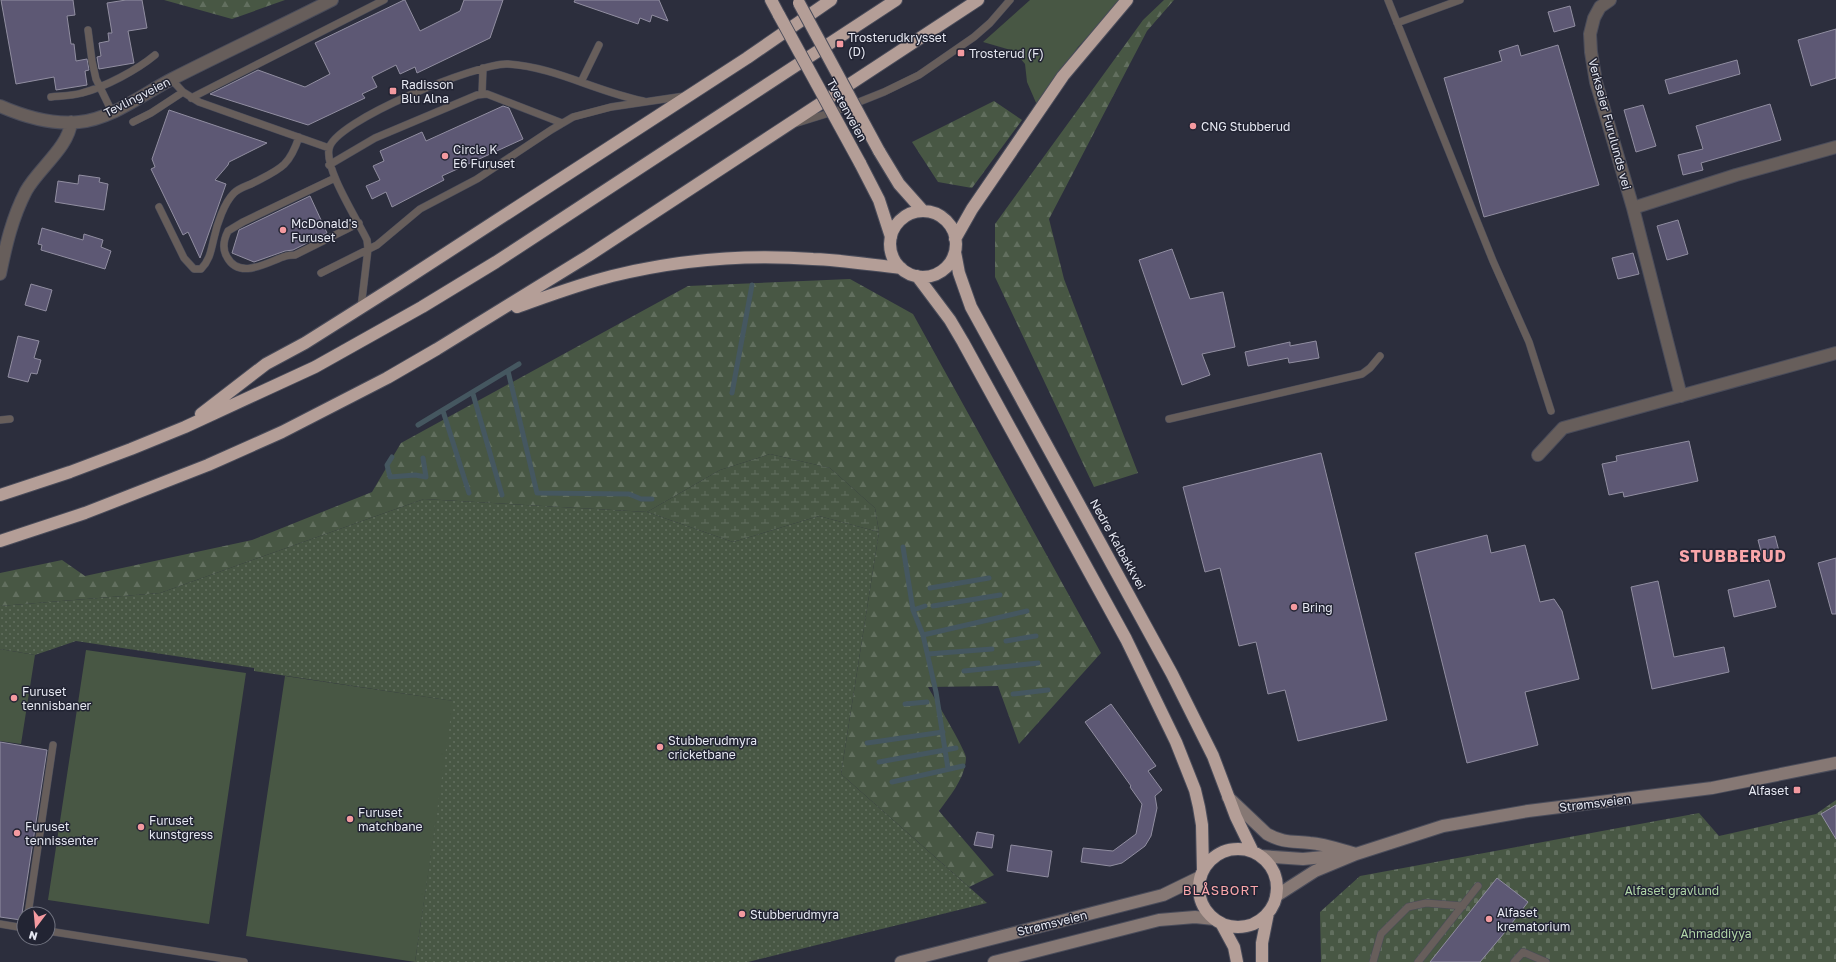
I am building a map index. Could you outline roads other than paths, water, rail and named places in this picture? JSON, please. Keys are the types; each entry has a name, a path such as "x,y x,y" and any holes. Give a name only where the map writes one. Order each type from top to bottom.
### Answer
{"highway":[{"name":"Tvetenveien","path":"771,0 879,200 891,237"},
{"path":"185,427 266,364 305,343 361,309 689,96 831,0"},
{"path":"0,495 70,472 185,427 315,367 422,307 570,215 896,0"},
{"path":"0,541 85,513 142,492 282,432 387,378 498,313 684,195 978,0"},
{"path":"955,239 972,209 1063,76 1127,0"},
{"name":"Tvetenveien","path":"798,1 899,184 922,211"},
{"path":"916,276 936,274 944,269 951,261 955,252 955,239 950,224 944,219 930,212 914,212 899,221 891,237 891,250 896,263 901,268 916,276 950,320 1107,604 1164,715 1186,764 1195,790 1202,825 1200,896 1202,904 1218,921 1234,947 1237,962"},
{"name":"Nedre Kalbakkvei","path":"955,252 959,273 971,307 1172,674 1213,756 1243,835 1257,854"},
{"path":"498,313 581,285 627,273 679,263 720,259 767,257 813,258 901,268"},
{"path":"1201,874 1209,861 1218,854 1230,850 1241,849 1257,854 1270,866 1276,878 1276,896 1268,913 1262,942 1262,962"},
{"path":"1218,921 1231,926 1241,927 1251,925 1268,913"}],"main road":[{"name":"Strømsveien","path":"1276,896 1315,872 1356,854 1426,831 1476,820 1712,788 1836,763"},
{"path":"1228,797 1267,834 1273,837 1290,842 1310,843 1356,854"},
{"name":"Strømsveien","path":"1257,854 1303,859 1356,854"},
{"name":"Strømsveien","path":"901,962 1164,895 1201,874"},
{"name":"Strømsveien","path":"994,962 1026,958 1159,920 1195,917 1218,921"}],"street":[{"name":"Tevlingveien","path":"0,106 35,119 71,122 93,119 112,112 171,79 332,0"},
{"name":"Verkseier Furulunds vei","path":"1610,0 1600,7 1594,18 1590,34 1591,52 1596,82 1633,208 1681,396"},
{"path":"0,274 8,236 16,213 27,189 68,136 71,122"},
{"path":"1633,208 1736,175 1836,147"},
{"path":"1538,456 1563,428 1836,353"}],"lane":[{"path":"191,98 384,0"},
{"path":"785,127 839,110 877,95 919,75 974,38 990,23 1010,0"},
{"path":"1388,0 1493,261 1529,342 1551,411"},
{"path":"1397,23 1460,0"},
{"path":"88,30 92,61 99,87 112,112"},
{"path":"581,82 599,45"},
{"path":"51,97 83,93 99,87 146,63 155,55"},
{"path":"361,309 368,249 367,240 329,165 328,148 333,140 344,130 396,101 483,68 506,64 529,66 624,97 643,101"},
{"path":"482,94 483,68"},
{"path":"171,79 183,92 199,102 328,148"},
{"path":"133,122 151,113 183,92"},
{"path":"329,165 375,138 482,94 487,94 562,124"},
{"path":"321,273 383,241 420,208 477,179 562,124 589,111 643,101 689,96"},
{"path":"159,207 184,258 194,269 201,269 207,263 214,236 228,202 234,193 286,164 292,156 299,137"},
{"path":"335,178 250,218 228,231 224,246 227,257 233,264 242,268 260,267 287,256 295,255 359,223"},
{"path":"1169,419 1362,374 1370,368 1380,356"},
{"path":"0,420 10,419"},
{"path":"29,906 53,745"},
{"path":"1418,962 1478,886"},
{"path":"1373,962 1381,934 1408,908 1426,903 1462,906"},
{"path":"0,924 16,927"},
{"path":"56,932 244,962"},
{"path":"1514,962 1523,952 1546,962"}],"waterway":[{"path":"732,393 752,285"},
{"path":"418,425 519,364"},
{"path":"508,371 537,493 629,494 641,499 652,499"},
{"path":"473,394 502,495"},
{"path":"443,411 469,493"},
{"path":"392,457 387,465 390,477 415,475 426,477 423,458"},
{"path":"903,547 913,610 923,635 936,692 948,769"},
{"path":"930,588 989,578"},
{"path":"933,606 1000,595"},
{"path":"913,610 925,606"},
{"path":"923,635 1027,611"},
{"path":"1006,641 1036,636"},
{"path":"928,654 992,649"},
{"path":"964,671 1038,663"},
{"path":"1013,694 1048,690"},
{"path":"905,704 927,702"},
{"path":"867,743 943,732"},
{"path":"879,762 956,748"},
{"path":"892,782 963,766"}],"place":[{"name":"Trosterudkrysset (D)","path":"840,44"},
{"name":"Trosterud (F)","path":"961,53"},
{"name":"Radisson Blu Alna","path":"393,91"},
{"name":"CNG Stubberud","path":"1193,126"},
{"name":"Circle K E6 Furuset","path":"445,156"},
{"name":"McDonald's Furuset","path":"283,230"},
{"name":"Bring","path":"1294,607"},
{"name":"Furuset tennisbaner","path":"14,698"},
{"name":"Stubberudmyra cricketbane","path":"660,747"},
{"name":"Alfaset","path":"1797,790"},
{"name":"Furuset matchbane","path":"350,819"},
{"name":"Furuset kunstgress","path":"141,827"},
{"name":"Furuset tennissenter","path":"17,833"},
{"name":"Stubberudmyra","path":"742,914"},
{"name":"Alfaset krematorium","path":"1489,919"}],"district":[{"name":"STUBBERUD","path":"1733,556"},
{"name":"BLÅSBORT","path":"1221,890"}],"park label":[{"name":"Alfaset gravlund","path":"1672,890"},
{"name":"Ahmaddiyya","path":"1716,933"}]}
